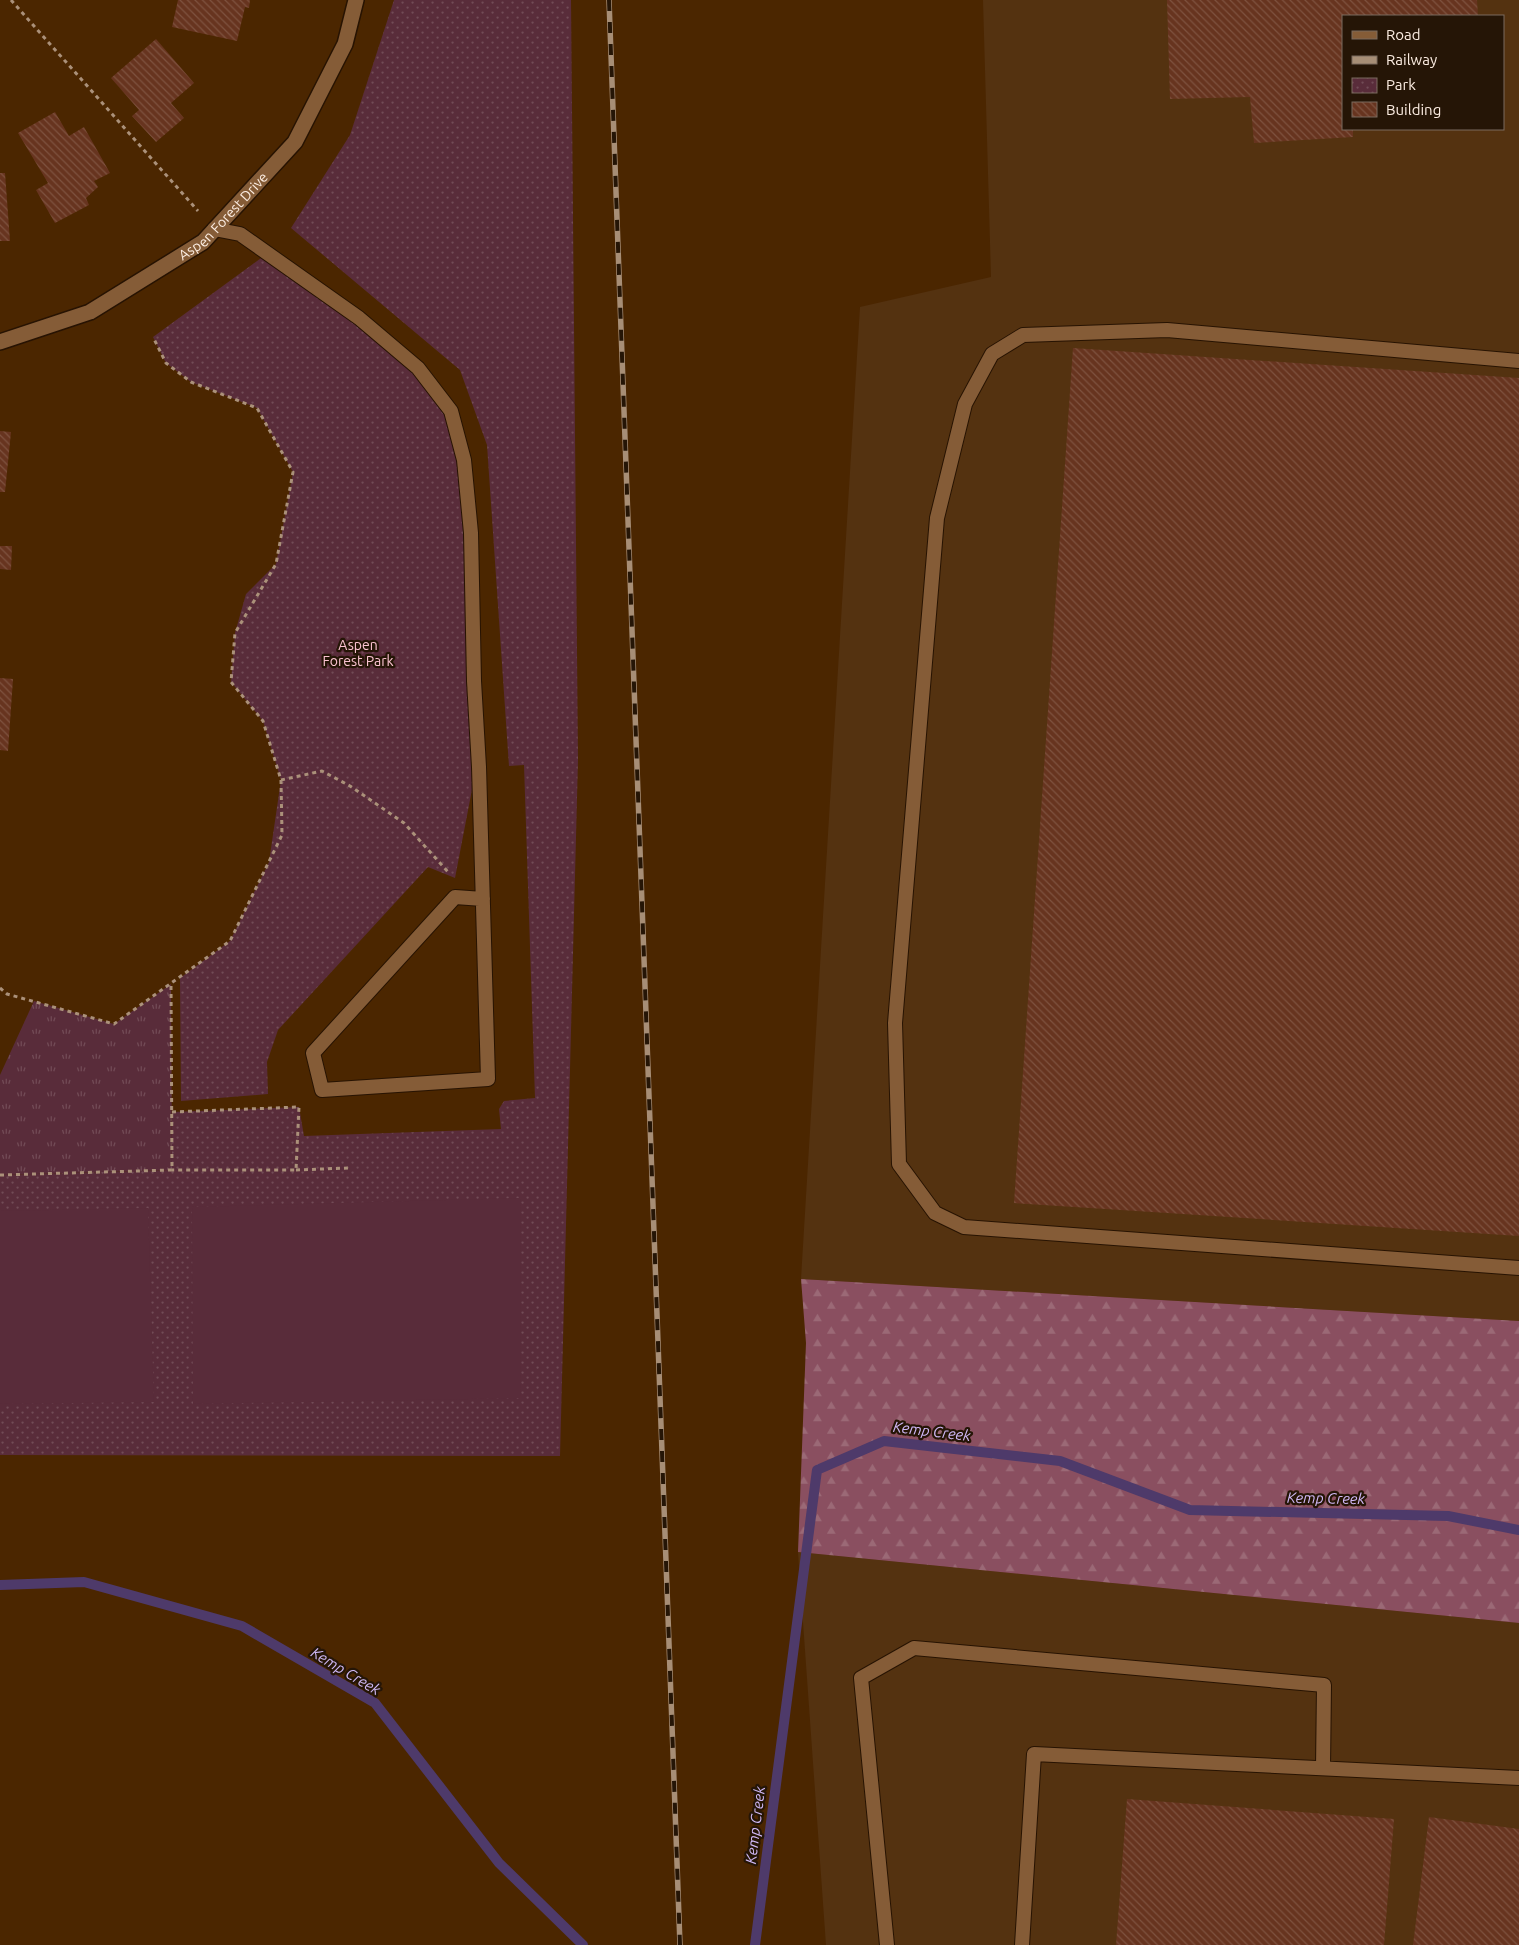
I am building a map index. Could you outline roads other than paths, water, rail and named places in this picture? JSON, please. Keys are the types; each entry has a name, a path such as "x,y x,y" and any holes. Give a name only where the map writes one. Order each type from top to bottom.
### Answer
{"street":[{"name":"Aspen Forest Drive","path":"0,342 90,312 203,242 295,142 345,44 356,0"}],"lane":[{"path":"214,229 240,234 358,318 418,368 451,411 464,460 471,533 474,681 479,767 483,899 488,1079 322,1090 313,1053 455,897 483,899"},
{"path":"1519,361 1167,330 1023,335 992,354 965,404 937,518 895,1023 900,1164 935,1213 964,1228 1519,1268"},
{"path":"887,1945 861,1678 914,1648 1324,1685 1323,1768"},
{"path":"1022,1945 1034,1754 1519,1778"}],"waterway":[{"name":"Kemp Creek","path":"755,1945 817,1470 884,1441 1060,1461 1190,1510 1448,1516 1519,1530"},
{"name":"Kemp Creek","path":"0,1585 84,1582 242,1626 375,1703 499,1863 583,1945"}],"railway":[{"path":"609,0 680,1945"}],"park label":[{"name":"Aspen Forest Park","path":"358,654"}]}
